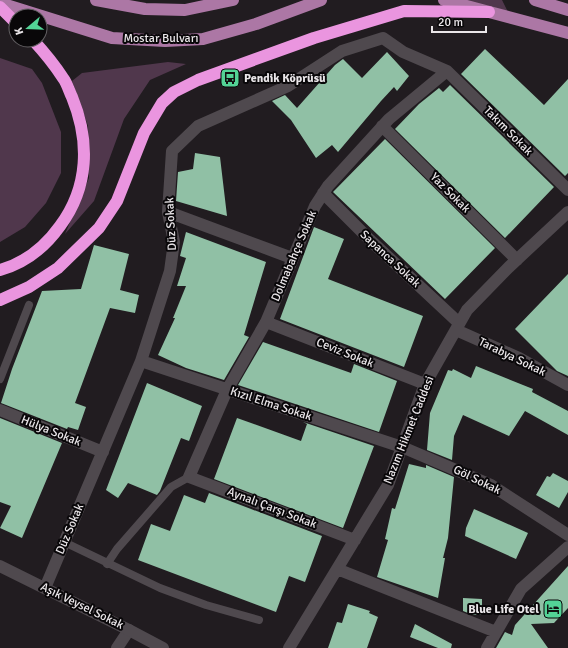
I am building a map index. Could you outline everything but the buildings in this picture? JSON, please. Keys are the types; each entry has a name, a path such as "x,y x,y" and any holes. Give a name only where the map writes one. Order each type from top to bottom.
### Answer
{"highway":[{"path":"0,7 8,15"},
{"path":"0,300 29,287 58,268 100,228 117,201 144,133 162,103 174,92 198,80 300,43 404,11 489,12"},
{"path":"0,270 21,262 51,239 73,205 83,168 85,146 82,128 75,104 64,79 40,48"}],"main road":[{"path":"96,0 144,9 185,10 233,0"},
{"name":"Mostar Bulvarı","path":"0,3 112,38 165,41 204,39 256,24 321,0"},
{"path":"444,0 568,33"},
{"path":"535,0 568,10"}],"street":[{"name":"Düz Sokak","path":"45,588 141,361 170,271 174,242 168,212 172,151 198,126 288,86 342,51 383,38 403,52 447,71"},
{"name":"Dolmabahçe Sokak","path":"189,477 227,390 266,322 315,206 324,193 382,126 447,71"},
{"name":"Takım Sokak","path":"447,71 568,190"},
{"name":"Yaz Sokak","path":"382,126 518,260"},
{"name":"Sapanca Sokak","path":"324,193 457,326"},
{"path":"168,212 292,258"},
{"name":"Nazım Hikmet Caddesi","path":"289,648 388,485 425,384 466,310 568,212"},
{"name":"Ceviz Sokak","path":"266,322 425,384"},
{"name":"Tarabya Sokak","path":"457,326 519,358 568,386"},
{"name":"Kızıl Elma Sokak","path":"141,361 402,447"},
{"name":"Hülya Sokak","path":"0,410 103,452"},
{"name":"Göl Sokak","path":"402,447 491,485 568,535"},
{"name":"Aynalı Çarşı Sokak","path":"189,477 355,540"},
{"path":"487,648 521,589 568,547"},
{"name":"Aşık Veysel Sokak","path":"0,566 130,630 163,648"},
{"path":"338,569 496,632"},
{"path":"117,648 130,630"}],"lane":[{"path":"0,379 29,305"},
{"path":"107,564 117,549 171,487 189,477"},
{"path":"64,542 107,564 160,588 206,605 259,620"}],"shaded area":[{"path":"461,0 502,0 508,12"},
{"path":"0,58 32,69 42,83 61,132 61,173 46,203 25,227 0,242"},
{"path":"168,62 186,64 150,80 124,119 94,201 65,234 89,178 88,126 72,81 82,73"}],"place":[{"name":"Pendik Köprüsü","path":"230,78"},
{"name":"Blue Life Otel","path":"553,609"}]}
